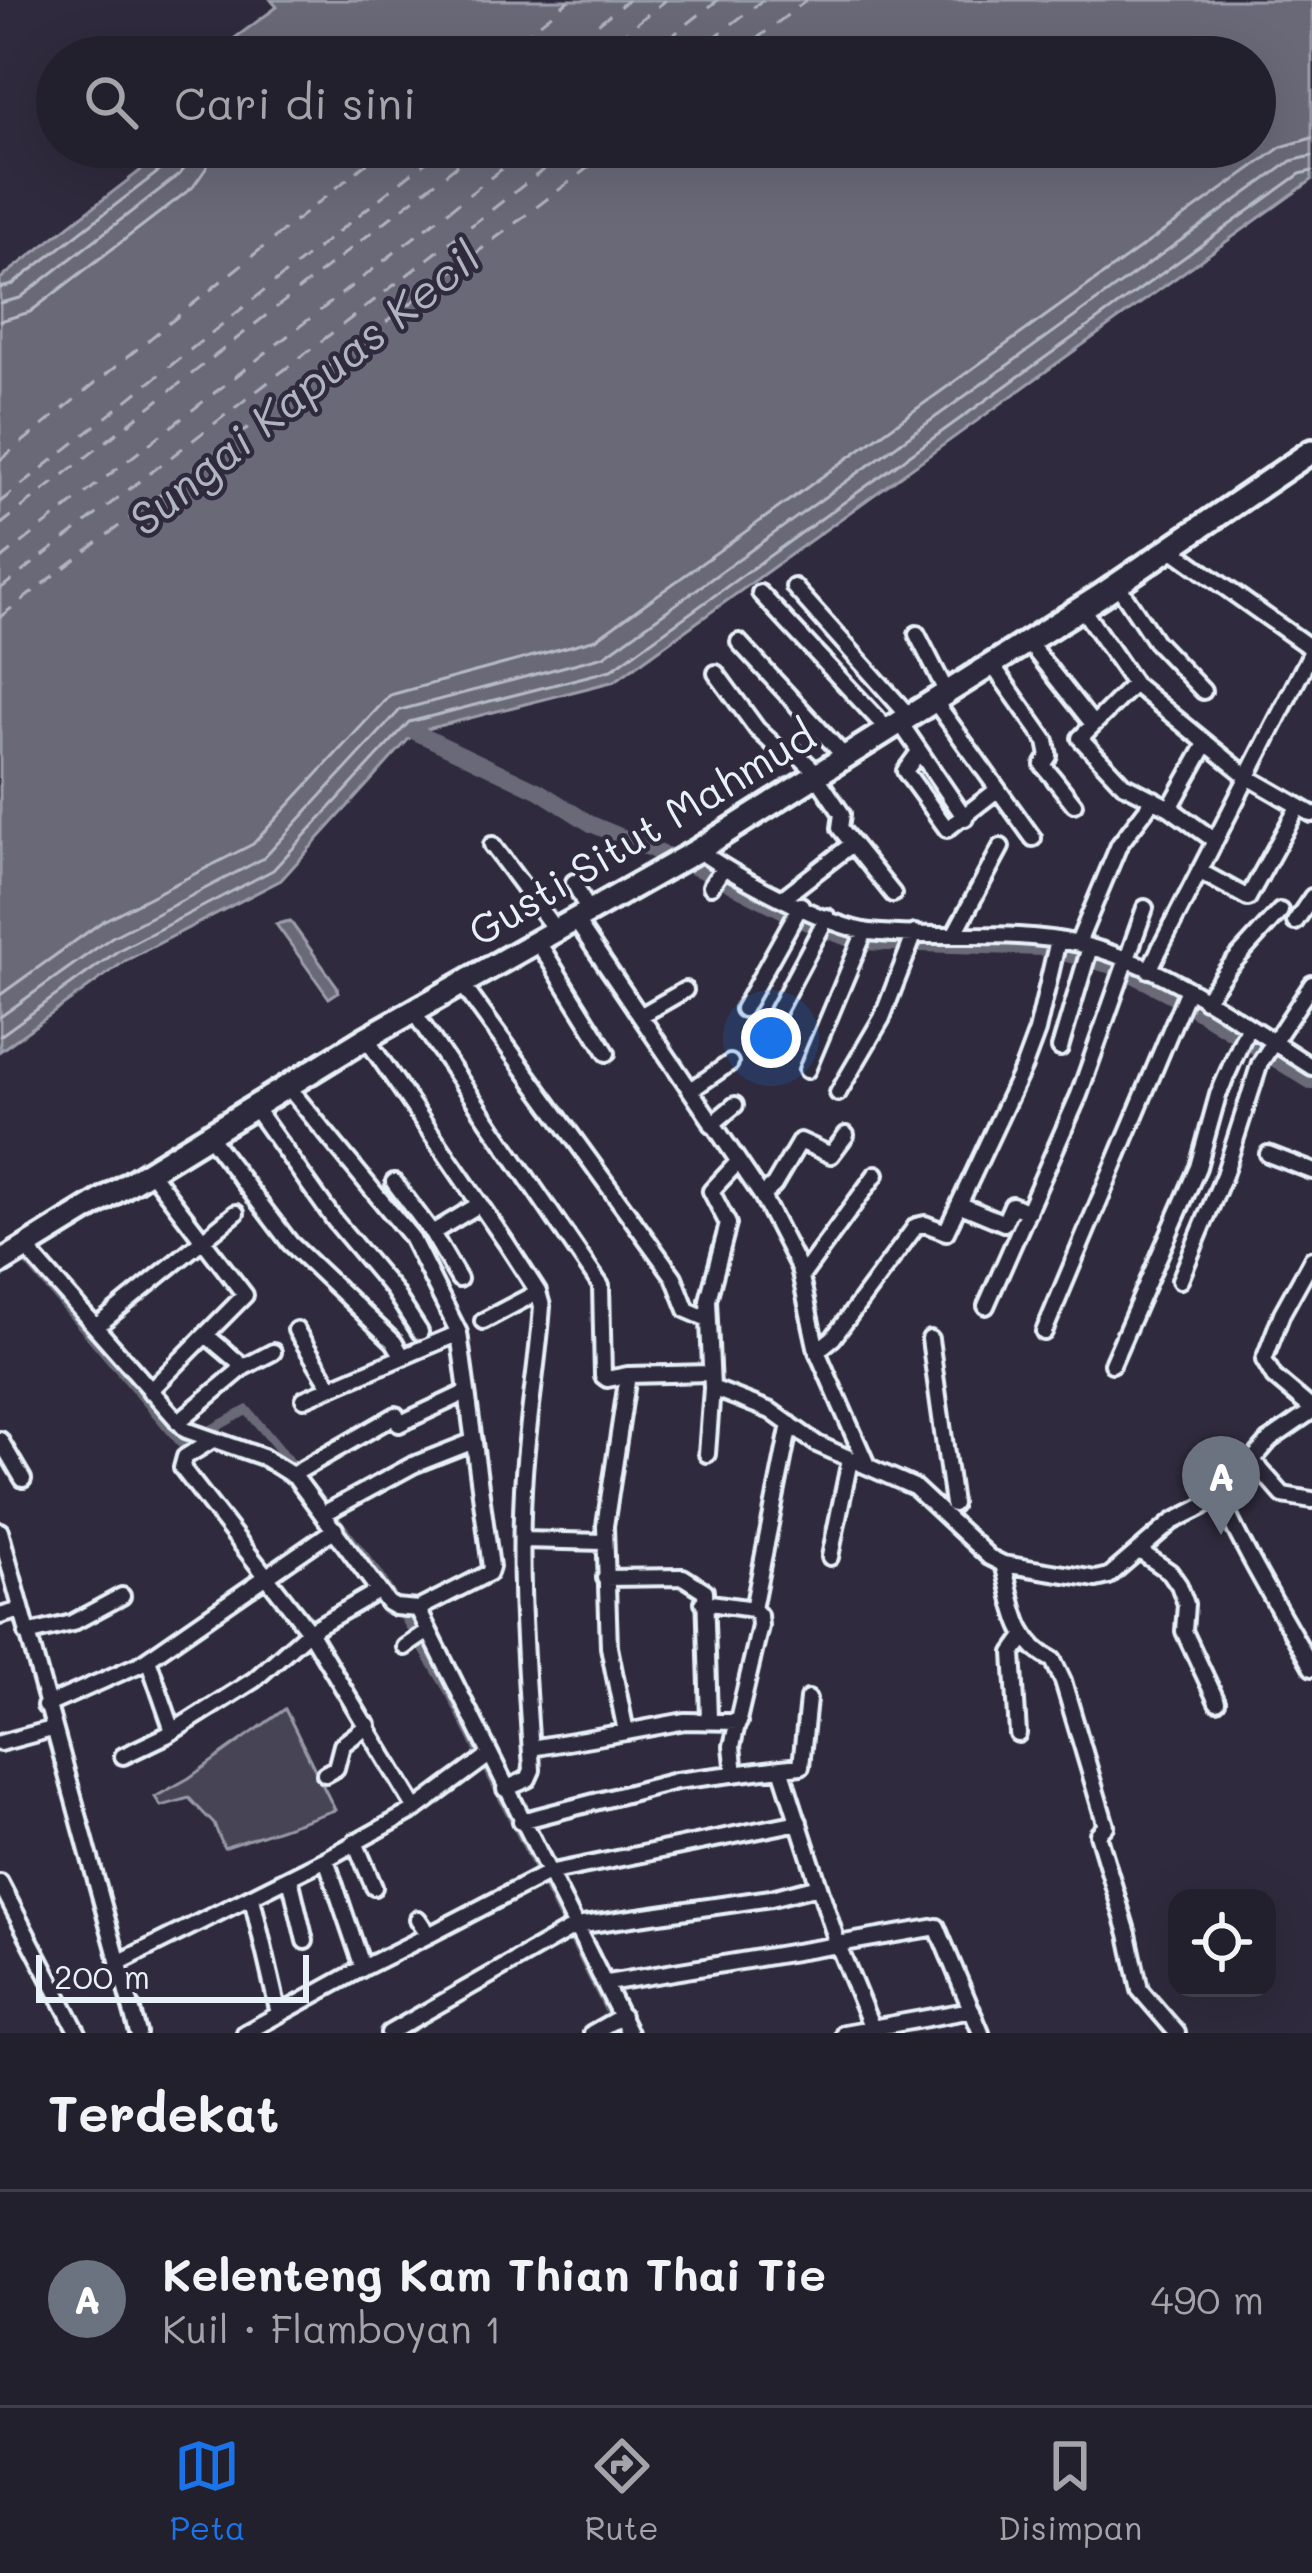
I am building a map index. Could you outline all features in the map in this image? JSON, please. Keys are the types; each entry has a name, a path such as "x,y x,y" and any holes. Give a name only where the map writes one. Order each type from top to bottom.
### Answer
{"highway":[{"name":"Gusti Situt Mahmud","path":"0,1263 366,1038 694,852 1117,584 1312,451"}],"street":[{"path":"1149,970 1312,650 1170,548"},
{"path":"1117,584 1155,641 1203,691"},
{"path":"794,587 965,818 998,790"},
{"path":"760,593 898,722"},
{"path":"1081,607 1134,684 1248,777 1305,810 1248,898 1199,871"},
{"path":"916,634 939,695 1033,838"},
{"path":"1027,641 1092,723"},
{"path":"740,642 844,756"},
{"path":"991,663 1046,741 1049,755 1043,766 1074,804"},
{"path":"716,673 757,729 784,755 794,751 816,773 841,812 839,829 893,894"},
{"path":"1134,684 1080,736 1082,741 1123,784 1170,808 1214,840"},
{"path":"1170,808 1205,744"},
{"path":"1060,1048 1119,845 1154,800"},
{"path":"492,845 640,1016 762,1196 788,1240 817,1351 867,1466"},
{"path":"784,897 851,845"},
{"path":"954,934 1001,847"},
{"path":"694,852 716,877 784,897 796,912 862,938 912,941 954,934 1085,952 1124,967 1149,970 1183,997 1205,1000 1243,1037 1268,1052 1312,1067"},
{"path":"574,882 565,927 607,1053"},
{"path":"1295,922 1312,898"},
{"path":"986,1306 1079,1094 1145,908"},
{"path":"1205,1000 1280,910"},
{"path":"743,1009 796,912"},
{"path":"777,1012 822,925"},
{"path":"806,1070 862,938"},
{"path":"838,1093 882,1018 912,941"},
{"path":"817,1351 832,1338 916,1226 925,1224 945,1234 1024,1066 1056,949"},
{"path":"462,984 674,1277 687,1310 709,1319"},
{"path":"1180,1280 1268,1052 1312,984"},
{"path":"640,1016 685,990"},
{"path":"1044,1332 1183,997"},
{"path":"413,1011 602,1286 602,1374 607,1379 628,1375 711,1380 771,1411 817,1444 951,1506"},
{"path":"1112,1364 1198,1168 1218,1095 1243,1037"},
{"path":"366,1038 538,1292 542,1306 525,1457 522,1644 530,1777 505,1789"},
{"path":"691,1090 730,1063"},
{"path":"288,1087 411,1238 459,1333 490,1570 406,1608"},
{"path":"712,1124 734,1106"},
{"path":"254,1107 335,1221 393,1290 419,1332"},
{"path":"208,1135 290,1243 394,1342 403,1357"},
{"path":"762,1196 774,1185 800,1141 831,1155 846,1135"},
{"path":"1268,1154 1312,1171"},
{"path":"707,1454 708,1300 728,1224 710,1191 738,1162"},
{"path":"149,1170 244,1295 150,1391"},
{"path":"801,1277 876,1174"},
{"path":"394,1182 459,1280"},
{"path":"432,1233 480,1204"},
{"path":"961,1205 1004,1223 1012,1205 1028,1213"},
{"path":"98,1327 236,1213"},
{"path":"27,1249 182,1426 297,1472 378,1591 406,1608 417,1639 505,1789 543,1875 607,1983 616,2020 629,2033"},
{"path":"930,1339 951,1506 967,1538 1003,1564 1084,1578 1109,1576 1172,1522 1218,1493 1270,1440 1312,1410 1274,1377 1264,1360 1312,1259"},
{"path":"483,1321 538,1292"},
{"path":"296,1330 331,1387"},
{"path":"304,1400 459,1333"},
{"path":"206,1335 244,1367"},
{"path":"182,1426 244,1367 273,1352"},
{"path":"626,1732 609,1647 605,1542 628,1375"},
{"path":"297,1472 396,1415 399,1424 467,1392"},
{"path":"753,1609 790,1424"},
{"path":"0,1440 22,1479"},
{"path":"209,1440 185,1457 182,1468 309,1631 416,1809"},
{"path":"323,1514 412,1466 474,1441"},
{"path":"830,1557 850,1460"},
{"path":"1253,1461 1283,1495 1312,1501"},
{"path":"1218,1493 1312,1668"},
{"path":"45,1706 148,1660 335,1529"},
{"path":"0,1531 138,2033"},
{"path":"523,1540 605,1542"},
{"path":"1141,1552 1170,1572 1179,1585 1186,1604 1184,1631 1217,1702"},
{"path":"1003,1564 1023,1639 1056,1664 1106,1826 1098,1834 1101,1856 1118,1898 1140,1990 1177,2033"},
{"path":"605,1585 683,1577 704,1589 710,1719"},
{"path":"123,1756 254,1680 309,1631 378,1591"},
{"path":"27,1634 63,1627 122,1596"},
{"path":"704,1602 753,1609 759,1615 731,1752 735,1774"},
{"path":"0,1616 21,1610"},
{"path":"1018,1734 1013,1654 1023,1639"},
{"path":"148,1660 173,1731"},
{"path":"521,1821 676,1780 801,1766 808,1699"},
{"path":"531,1748 710,1719 739,1722"},
{"path":"325,1774 336,1768 346,1740 368,1725"},
{"path":"0,1743 52,1729"},
{"path":"118,1963 252,1898 416,1809 484,1759"},
{"path":"781,1768 838,1945 873,2030"},
{"path":"245,2033 543,1875 799,1822"},
{"path":"355,1842 374,1887"},
{"path":"326,1859 363,1968"},
{"path":"290,1878 305,1940"},
{"path":"0,1883 78,2033"},
{"path":"389,2033 574,1927 771,1898 819,1886"},
{"path":"252,1898 279,2014"},
{"path":"418,1919 429,1935"},
{"path":"607,1983 937,1928 981,2033"},
{"path":"844,2033 972,2010"},
{"path":"592,2033 616,2020"}],"shaded area":[{"path":"285,1709 335,1810 224,1848 214,1824 189,1798 161,1806 155,1797"}],"water":[{"name":"Sungai Kapuas Kecil","path":"271,0 1312,0 1312,180 615,681 415,732 281,880 125,961 0,1051 0,279 144,168 1276,168 1276,36 238,36 277,7"},
{"path":"290,921 337,986 338,992 329,998 276,924"}],"waterway":[{"path":"415,732 539,791 591,824 858,942 1044,948 1120,968 1312,1082"},
{"path":"16,1262 27,1261 183,1445 247,1410 299,1473"},
{"path":"310,1486 378,1573 451,1695 620,2033"}],"ferry route":[{"path":"524,36 569,0"},
{"path":"583,36 628,0"},
{"path":"621,36 666,0"},
{"path":"672,36 718,0"},
{"path":"716,36 763,0"},
{"path":"760,36 807,0"},
{"path":"0,460 361,168"},
{"path":"0,502 418,168"},
{"path":"0,525 453,168"},
{"path":"0,560 503,168"},
{"path":"0,589 546,168"},
{"path":"0,617 588,168"}],"place":[{"name":"Kelenteng Kam Thian Thai Tie","path":"1221,1535"}]}
